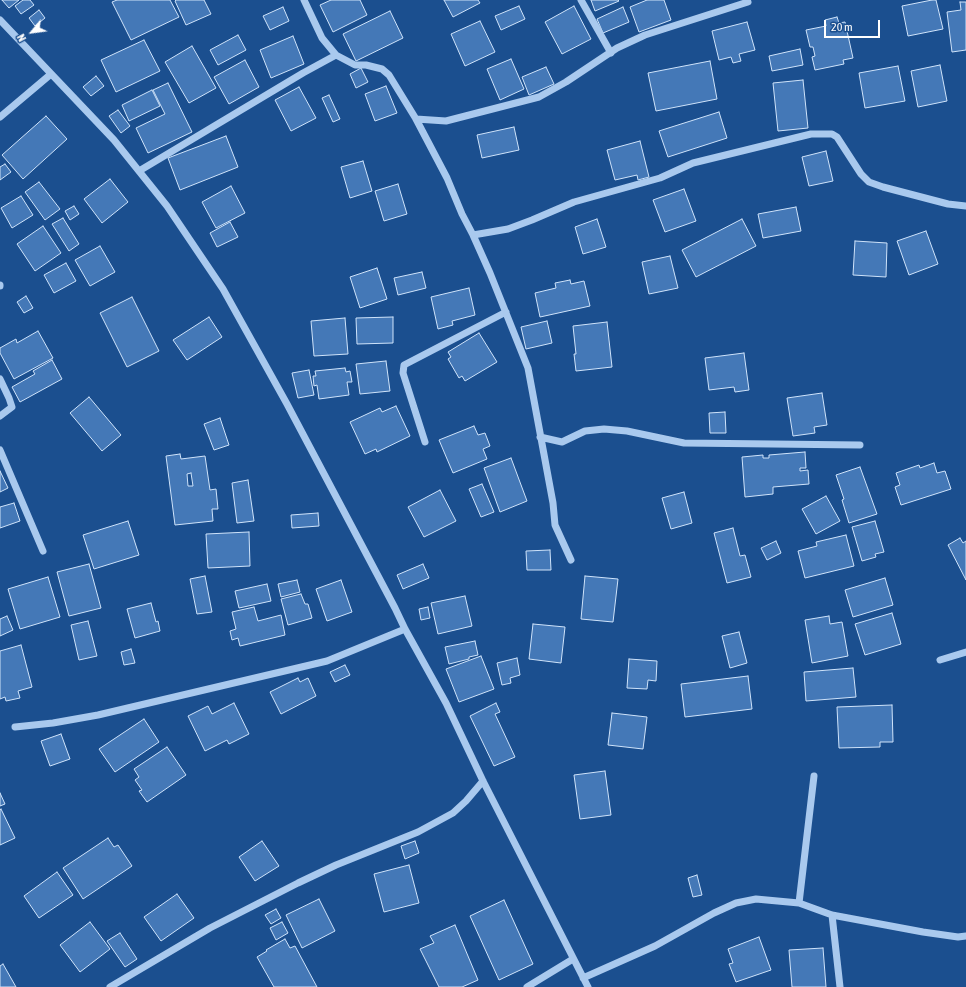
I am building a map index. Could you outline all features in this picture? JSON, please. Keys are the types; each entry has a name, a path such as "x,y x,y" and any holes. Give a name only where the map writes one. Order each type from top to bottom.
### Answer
{"street":[{"path":"304,0 322,38 336,55 355,64 382,69 389,75 416,119 446,178 473,235 528,368 553,503 555,525 571,560"},
{"path":"581,0 611,53"},
{"path":"416,119 446,121 539,97 566,82 611,53 645,35 748,2"},
{"path":"0,20 114,140 167,206 222,288 287,404 446,704 482,781 588,987"},
{"path":"139,171 303,72 336,55"},
{"path":"0,117 50,74"},
{"path":"473,235 508,229 574,202 660,178 693,163 811,134 832,134 837,138 861,174 869,182 948,204 966,206"},
{"path":"425,442 403,373 404,365 506,312"},
{"path":"0,379 10,398 12,407 0,416"},
{"path":"540,437 562,442 585,431 604,429 627,431 684,443 860,445"},
{"path":"0,450 43,551"},
{"path":"15,727 53,723 98,715 327,661 405,629"},
{"path":"940,660 966,652"},
{"path":"799,903 814,776"},
{"path":"110,987 210,928 298,883 336,865 418,832 453,813 466,801 482,781"},
{"path":"583,978 655,946 714,913 736,903 756,899 799,903 832,915 923,932 958,937 966,936"},
{"path":"832,915 840,987"},
{"path":"527,987 573,959"}],"building":[{"path":"2,0 19,0 9,8"},
{"path":"23,0 30,0 34,5 21,14 15,6"},
{"path":"117,0 170,0 179,17 131,40 112,2"},
{"path":"204,0 211,14 186,25 175,1"},
{"path":"331,0 360,0 367,15 333,32 320,5"},
{"path":"444,0 478,0 480,3 453,17"},
{"path":"591,0 618,0 619,1 595,11"},
{"path":"647,0 664,0 671,20 639,32 630,7"},
{"path":"936,0 943,29 908,36 902,6"},
{"path":"960,2 966,2 966,50 952,52 947,12 961,10"},
{"path":"519,6 525,19 501,30 495,16"},
{"path":"574,6 591,39 562,54 545,22"},
{"path":"283,7 289,21 270,30 263,16"},
{"path":"623,7 629,22 603,33 597,19"},
{"path":"39,10 45,18 35,26 29,18"},
{"path":"390,11 403,38 356,61 343,34"},
{"path":"837,17 839,23 845,22 853,58 843,60 844,64 815,70 812,57 815,56 813,47 810,47 806,30 826,26 825,20"},
{"path":"480,21 495,52 465,66 451,34"},
{"path":"747,22 755,50 739,54 741,61 733,63 731,57 719,60 712,31"},
{"path":"238,35 246,50 218,65 210,50"},
{"path":"293,36 304,64 271,78 260,50"},
{"path":"144,40 160,71 116,92 101,60"},
{"path":"192,46 216,88 189,103 165,62"},
{"path":"800,49 803,65 772,71 769,56"},
{"path":"511,59 524,89 500,100 487,69"},
{"path":"245,60 259,87 229,104 214,77"},
{"path":"710,61 717,99 656,111 648,73"},
{"path":"940,65 947,101 918,107 911,71"},
{"path":"898,66 905,101 865,108 859,73"},
{"path":"546,67 554,84 529,95 522,77"},
{"path":"361,68 368,82 356,88 350,74"},
{"path":"96,76 104,86 91,96 83,87"},
{"path":"803,80 808,128 778,131 773,83"},
{"path":"168,83 192,132 148,153 136,128 165,114 153,90"},
{"path":"386,86 397,113 375,121 365,94"},
{"path":"299,87 316,118 291,131 275,100"},
{"path":"152,90 160,106 129,121 122,105"},
{"path":"329,95 340,119 333,122 322,98"},
{"path":"118,110 130,126 121,133 109,116"},
{"path":"719,112 727,138 668,157 659,131"},
{"path":"46,116 67,139 23,179 2,155"},
{"path":"514,127 519,150 482,158 477,135"},
{"path":"226,136 238,167 180,190 168,158"},
{"path":"640,141 649,177 638,180 637,175 615,180 607,150"},
{"path":"826,151 833,181 809,186 802,157"},
{"path":"363,161 372,191 350,198 341,167"},
{"path":"5,164 11,172 0,180 0,167"},
{"path":"110,179 128,202 102,223 84,199"},
{"path":"39,182 60,209 45,220 25,192"},
{"path":"398,184 407,214 384,221 375,191"},
{"path":"231,186 245,213 216,228 202,202"},
{"path":"684,189 696,221 665,232 653,200"},
{"path":"21,196 33,215 12,228 1,208"},
{"path":"74,206 79,214 70,220 65,211"},
{"path":"796,207 801,231 763,238 758,214"},
{"path":"63,218 79,244 69,251 52,224"},
{"path":"597,219 606,247 583,254 575,227"},
{"path":"742,219 756,246 696,277 682,250"},
{"path":"230,222 238,237 217,247 210,233"},
{"path":"43,226 61,253 35,271 17,244"},
{"path":"926,231 938,264 909,275 897,241"},
{"path":"855,241 887,243 886,277 853,275"},
{"path":"100,246 115,272 90,286 75,260"},
{"path":"670,256 678,288 649,294 642,262"},
{"path":"66,263 76,281 54,293 44,275"},
{"path":"377,268 387,299 360,308 350,277"},
{"path":"422,272 426,288 398,295 394,278"},
{"path":"570,280 571,284 584,281 590,306 540,317 535,293 556,288 555,283"},
{"path":"469,288 475,315 452,321 453,325 438,329 431,297"},
{"path":"26,296 33,308 24,313 17,302"},
{"path":"132,297 159,351 127,367 100,313"},
{"path":"209,317 222,337 187,360 173,340"},
{"path":"393,317 393,343 357,344 356,318"},
{"path":"345,318 348,354 314,356 311,321"},
{"path":"547,321 552,343 526,349 521,327"},
{"path":"607,322 612,367 576,371 573,326"},
{"path":"38,331 53,358 14,379 0,353 0,348 16,339 17,343"},
{"path":"479,333 497,362 465,381 462,376 459,378 448,359 451,357 448,352"},
{"path":"744,353 749,390 735,392 734,387 709,390 705,358"},
{"path":"52,360 62,379 20,402 12,387 35,374 33,371"},
{"path":"386,361 390,391 360,394 356,364"},
{"path":"345,368 346,372 350,371 352,382 347,382 349,395 319,399 317,385 314,386 313,376 316,376 315,371"},
{"path":"309,370 314,395 298,398 292,373"},
{"path":"822,393 827,425 814,427 815,433 793,436 787,398"},
{"path":"89,397 121,435 102,451 70,413"},
{"path":"396,406 410,436 377,452 376,449 365,454 350,422 380,408 382,412"},
{"path":"725,412 726,433 710,433 709,413"},
{"path":"220,418 229,445 214,450 204,424"},
{"path":"474,426 478,435 485,433 490,446 483,449 487,459 453,473 439,440"},
{"path":"805,452 806,468 800,468 800,471 808,470 809,484 773,487 773,494 745,497 742,457 763,455 763,458 769,458 769,455"},
{"path":"180,454 181,459 205,456 210,490 216,489 218,509 212,509 213,521 175,525 166,456","holes":["191,473 193,486 188,486 187,474"]},
{"path":"511,458 527,501 500,512 484,468"},
{"path":"934,463 937,473 945,471 951,489 901,505 895,487 900,485 896,473 919,465 920,468"},
{"path":"860,467 877,514 849,523 842,500 844,499 836,475"},
{"path":"0,471 8,488 0,492"},
{"path":"248,480 254,521 237,523 232,483"},
{"path":"482,484 494,512 481,517 469,489"},
{"path":"440,490 456,521 424,537 408,507"},
{"path":"684,492 692,523 671,529 662,498"},
{"path":"826,496 840,521 816,534 802,509"},
{"path":"14,503 20,521 0,528 0,507"},
{"path":"318,513 319,526 292,528 291,515"},
{"path":"128,521 139,555 94,569 83,535"},
{"path":"875,521 884,552 875,554 876,557 862,561 852,527"},
{"path":"733,528 740,556 745,555 751,577 727,583 714,533"},
{"path":"249,532 250,566 208,568 206,534"},
{"path":"846,535 854,566 805,578 798,551 817,546 816,542"},
{"path":"960,538 963,543 966,541 966,580 948,545"},
{"path":"776,541 781,553 767,560 761,548"},
{"path":"550,550 551,570 527,570 526,551"},
{"path":"89,564 101,608 69,616 57,572"},
{"path":"423,564 429,578 403,589 397,575"},
{"path":"205,576 212,612 197,614 190,579"},
{"path":"585,576 618,579 613,622 581,619"},
{"path":"48,577 60,617 20,629 8,589"},
{"path":"885,578 893,605 853,617 845,590"},
{"path":"297,580 300,592 281,597 278,584"},
{"path":"341,580 352,612 327,621 316,589"},
{"path":"267,584 271,601 239,608 235,591"},
{"path":"301,594 305,604 308,604 312,618 288,625 281,599"},
{"path":"465,596 472,626 438,634 431,603"},
{"path":"151,603 160,631 135,638 127,609"},
{"path":"254,607 258,621 281,615 285,635 240,646 238,638 232,640 230,631 236,629 232,612"},
{"path":"428,607 430,618 421,620 419,609"},
{"path":"892,613 901,644 865,655 855,624"},
{"path":"7,616 13,630 0,636 0,619"},
{"path":"829,616 830,624 842,622 848,656 812,663 805,620"},
{"path":"88,621 97,656 79,660 71,625"},
{"path":"533,624 565,627 561,663 529,659"},
{"path":"739,632 747,663 730,668 722,636"},
{"path":"475,641 478,655 449,664 445,647"},
{"path":"21,645 32,687 18,691 20,698 6,701 5,697 0,699 0,651"},
{"path":"131,649 135,663 124,665 121,652"},
{"path":"481,656 494,689 459,702 446,669"},
{"path":"517,658 520,675 510,678 511,683 502,685 497,663"},
{"path":"629,659 657,661 656,681 648,680 647,689 627,688"},
{"path":"345,665 350,675 335,682 330,672"},
{"path":"853,668 856,697 806,701 804,672"},
{"path":"748,676 752,709 685,717 681,684"},
{"path":"298,678 300,682 308,678 316,696 281,714 270,692"},
{"path":"234,703 249,734 229,744 227,740 205,751 188,716 208,706 212,714"},
{"path":"496,703 500,712 495,714 515,757 494,766 470,716"},
{"path":"892,705 893,742 880,742 880,747 839,748 837,707"},
{"path":"612,713 647,717 643,749 608,745"},
{"path":"144,719 159,742 115,772 99,749"},
{"path":"61,734 70,759 50,766 41,741"},
{"path":"167,747 186,775 147,802 139,791 142,790 135,780 139,777 134,769"},
{"path":"605,771 611,815 580,819 574,775"},
{"path":"0,793 5,804 0,806"},
{"path":"1,809 15,838 0,845 0,810"},
{"path":"108,838 114,847 118,845 132,866 83,899 63,868"},
{"path":"262,841 279,866 255,881 239,857"},
{"path":"415,841 419,853 405,859 401,846"},
{"path":"409,865 419,903 384,912 374,874"},
{"path":"57,872 73,895 39,918 24,896"},
{"path":"697,875 702,895 693,897 688,878"},
{"path":"177,894 194,918 161,941 144,917"},
{"path":"319,899 335,931 302,948 286,915"},
{"path":"504,900 533,964 499,980 470,916"},
{"path":"276,909 281,918 271,924 265,915"},
{"path":"90,922 110,949 80,972 60,945"},
{"path":"282,922 288,933 276,940 270,928"},
{"path":"455,925 478,980 462,987 439,987 420,949 434,943 430,936"},
{"path":"120,933 137,959 125,967 107,941"},
{"path":"759,937 771,970 736,982 729,964 733,963 728,949"},
{"path":"285,939 290,948 295,946 317,987 274,987 257,957"},
{"path":"823,948 826,987 792,987 789,950"},
{"path":"3,964 16,987 0,987 0,966"}]}
